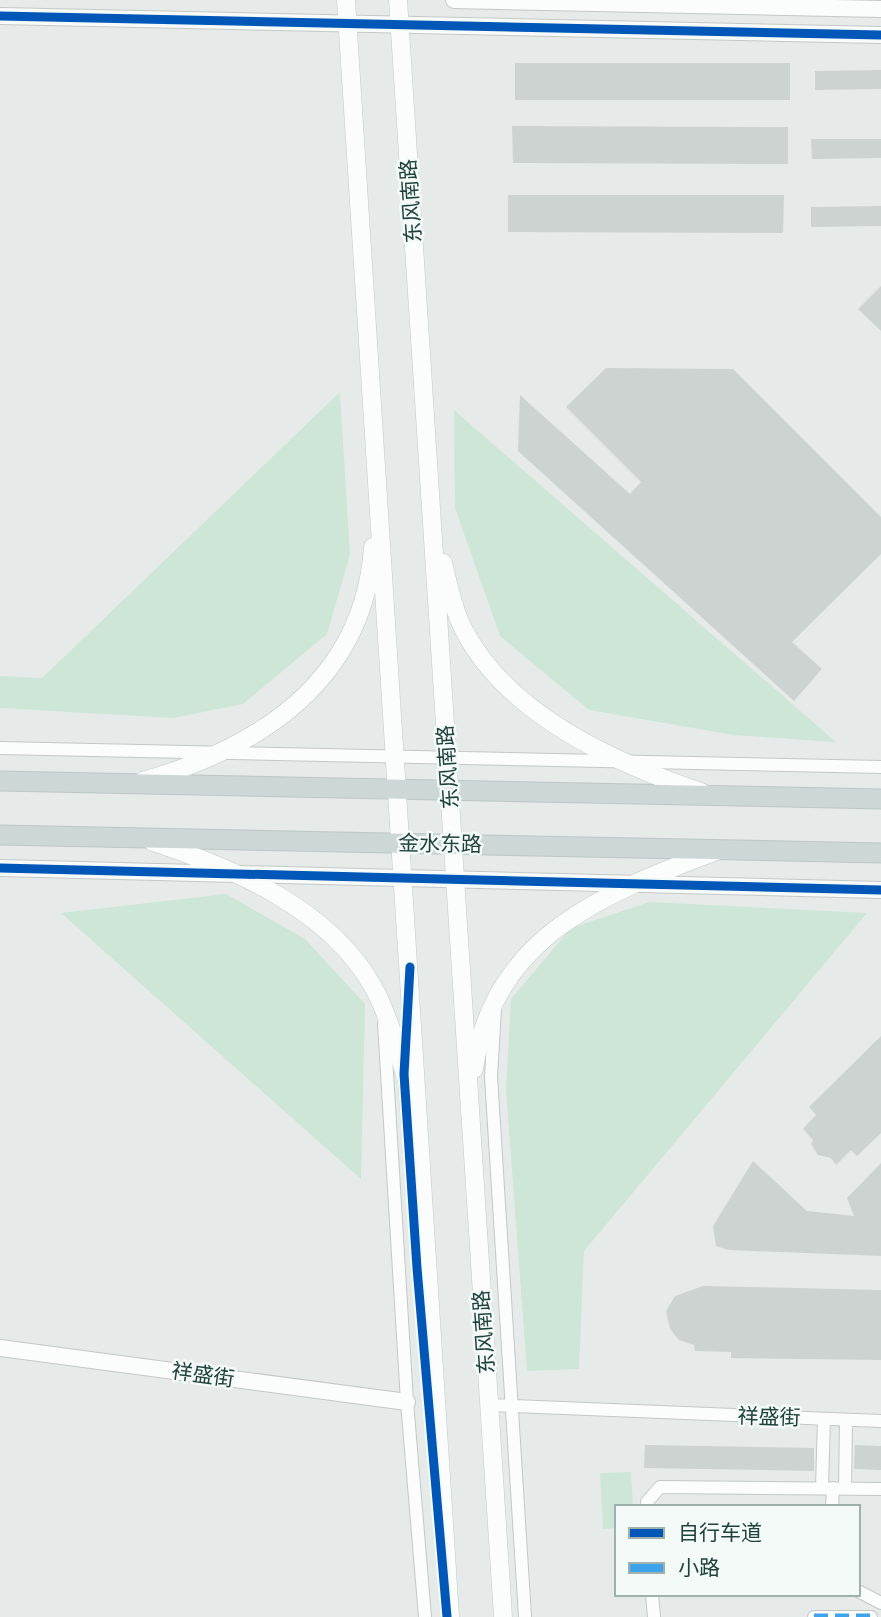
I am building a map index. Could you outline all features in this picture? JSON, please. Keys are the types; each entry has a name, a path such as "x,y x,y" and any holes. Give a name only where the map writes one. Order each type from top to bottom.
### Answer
{"main road":[{"path":"346,0 399,789 449,1617"},
{"name":"东风南路","path":"398,0 503,1617"},
{"path":"131,784 163,775 216,753 266,727 307,696 341,654 355,628 371,576 378,481"},
{"path":"433,530 455,607 466,633 509,688 568,733 661,779 711,796"},
{"path":"0,781 881,799"},
{"name":"金水东路","path":"0,835 881,853"},
{"path":"143,838 229,872 274,894 317,923 360,969 384,1009 419,1119"},
{"path":"470,1101 477,1050 495,1006 516,967 552,930 571,916 634,885 718,850"}],"street":[{"path":"454,0 881,9"},
{"path":"0,16 881,35"},
{"path":"0,748 881,767"},
{"path":"0,868 881,890"},
{"path":"410,967 404,1074 417,1268 449,1617"},
{"path":"495,1006 491,1077 524,1617"},
{"path":"384,1009 407,1402 425,1617"},
{"name":"祥盛街","path":"0,1348 407,1402"},
{"name":"祥盛街","path":"489,1405 881,1421"},
{"path":"824,1419 833,1488"},
{"path":"832,1505 846,1420"},
{"path":"647,1505 660,1487 881,1489"},
{"path":"860,1592 881,1603"},
{"path":"652,1596 654,1617"},
{"path":"814,1617 871,1617"}],"green space":[{"path":"340,392 350,555 327,634 243,704 173,718 0,708 0,676 42,678"},
{"path":"454,410 836,742 734,735 589,710 500,636 455,508"},
{"path":"226,894 305,939 365,1004 361,1179 61,913"},
{"path":"650,902 867,913 584,1251 579,1369 527,1371 506,1090 511,999 571,928"},
{"path":"631,1472 633,1505 615,1505 615,1528 603,1529 600,1473"}],"building":[{"path":"515,63 790,63 790,100 515,100"},
{"path":"881,70 881,89 815,90 815,71"},
{"path":"512,126 788,127 788,164 513,163"},
{"path":"811,139 881,139 881,158 812,159"},
{"path":"508,195 784,195 783,233 508,232"},
{"path":"881,206 881,226 811,227 811,207"},
{"path":"881,286 881,331 858,309"},
{"path":"606,368 733,369 881,517 881,554 792,642 822,669 794,701 518,451 520,395 630,494 641,482 566,407"},
{"path":"881,1036 881,1133 857,1156 851,1150 836,1165 831,1158 818,1155 811,1144 813,1140 803,1129 816,1115 809,1107"},
{"path":"753,1161 807,1211 854,1216 847,1198 881,1163 881,1256 728,1250 716,1246 713,1226"},
{"path":"703,1286 881,1290 881,1360 731,1358 731,1352 695,1351 694,1345 679,1340 670,1329 666,1311 675,1296"},
{"path":"645,1445 814,1448 814,1471 644,1468"},
{"path":"855,1445 881,1446 881,1470 854,1469"}],"marked path":[{"path":"814,1617 871,1617"}],"cycle path":[{"path":"0,16 881,35"},
{"path":"0,868 881,890"},
{"path":"410,967 404,1074 417,1268 447,1617"}]}
